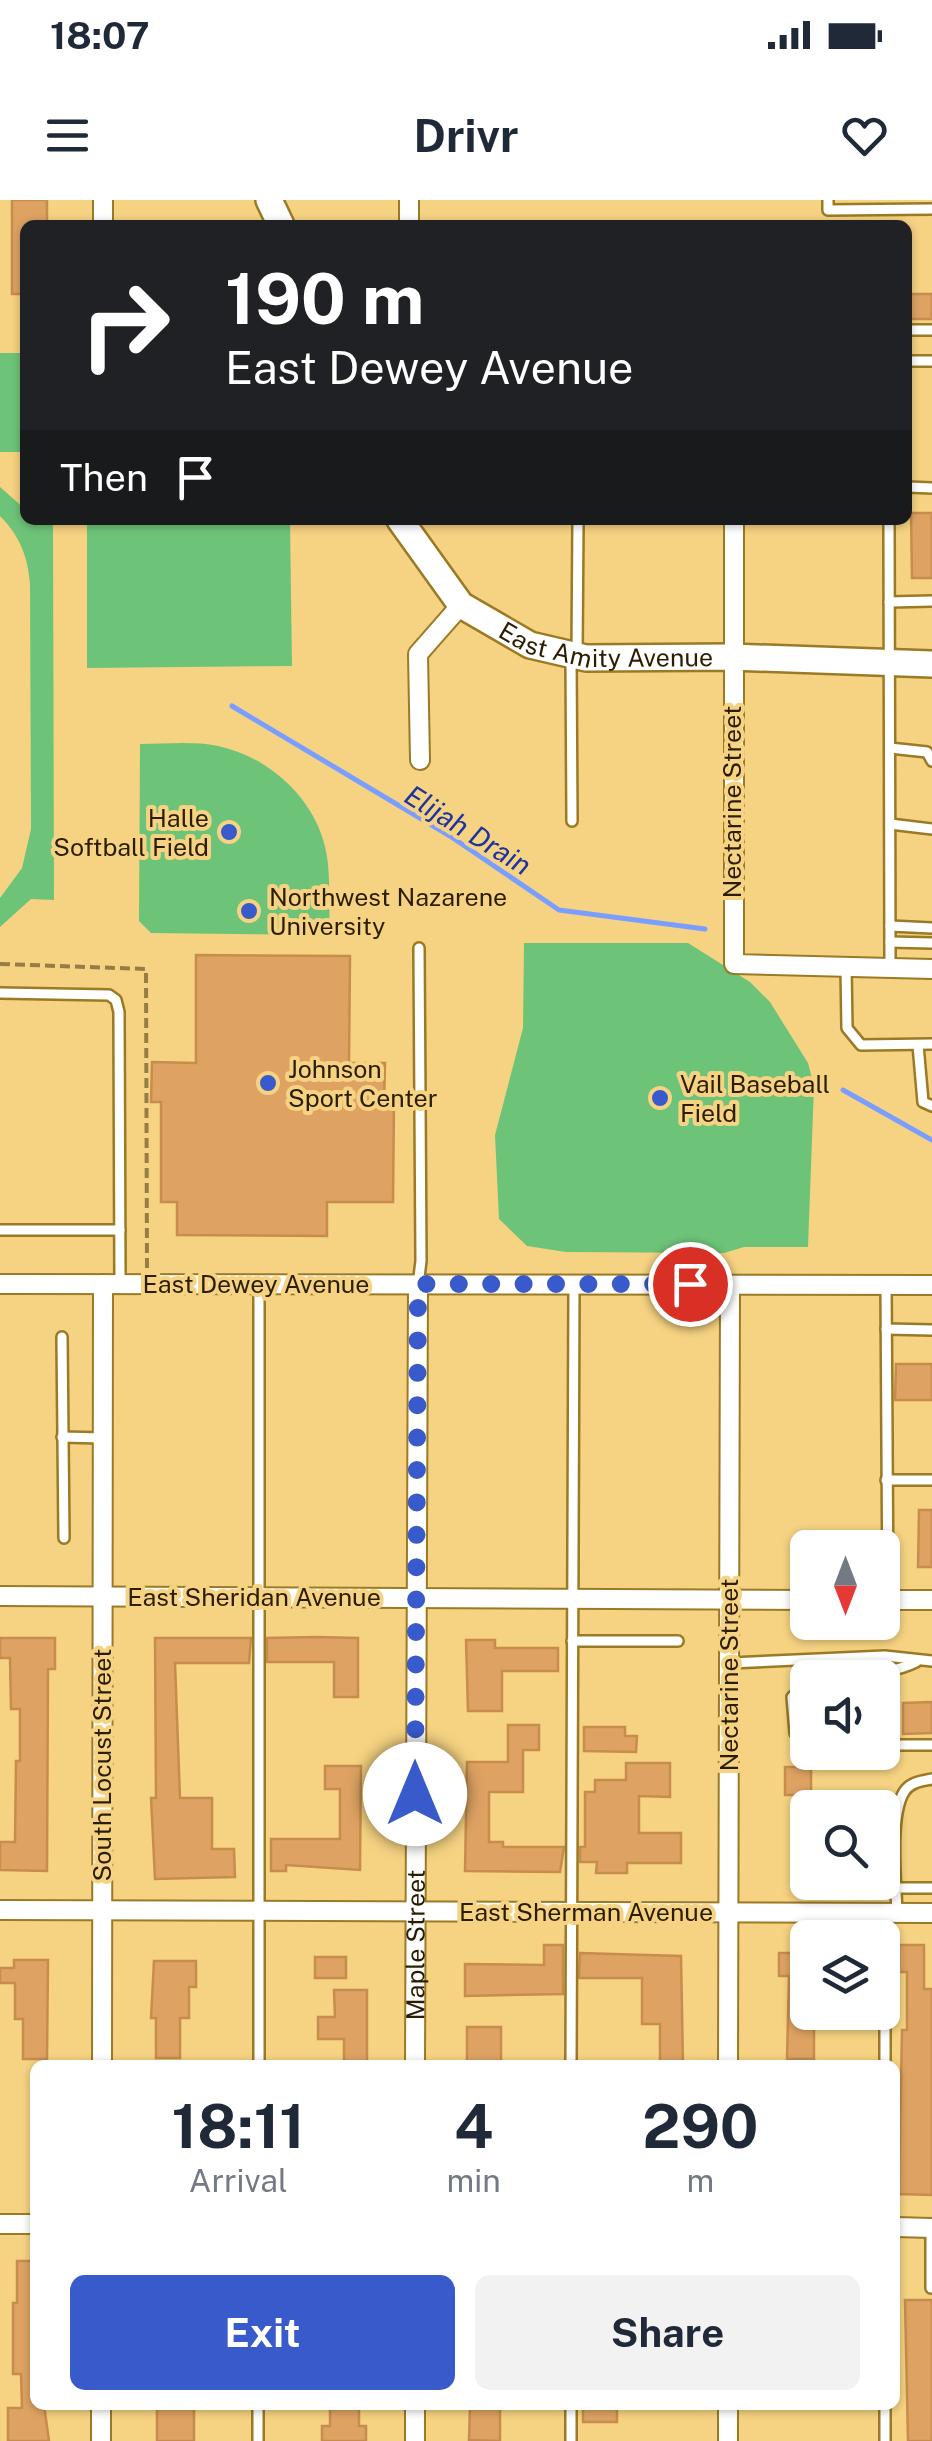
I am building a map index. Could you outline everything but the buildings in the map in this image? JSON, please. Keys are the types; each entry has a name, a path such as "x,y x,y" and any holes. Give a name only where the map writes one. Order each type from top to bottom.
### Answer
{"main road":[{"path":"417,532 461,606"},
{"name":"East Amity Avenue","path":"461,606 530,645 574,655 932,664"}],"street":[{"name":"Nectarine Street","path":"734,525 734,964 846,966"},
{"path":"420,760 418,654 461,606"},
{"path":"846,966 932,969"},
{"name":"East Dewey Avenue","path":"0,1284 932,1285"},
{"name":"South Locust Street","path":"102,2060 102,1438 111,1284"},
{"name":"Maple Street","path":"414,2060 418,1284"},
{"name":"Nectarine Street","path":"728,2060 730,1284"},
{"name":"East Sheridan Avenue","path":"0,1596 790,1600"},
{"path":"900,1600 932,1600"},
{"name":"East Sherman Avenue","path":"0,1910 932,1913"},
{"path":"0,2224 30,2224"},
{"path":"900,2227 932,2228"},
{"path":"101,2410 101,2441"},
{"path":"414,2410 414,2441"},
{"path":"728,2410 728,2441"}],"lane":[{"path":"828,200 828,210 932,209"},
{"path":"572,820 578,525"},
{"path":"888,525 890,968"},
{"path":"889,602 932,602"},
{"path":"890,748 927,752 932,760"},
{"path":"890,824 932,829"},
{"path":"890,926 932,928"},
{"path":"890,942 932,943"},
{"path":"418,1284 419,948"},
{"path":"846,966 847,1028 861,1045 932,1044"},
{"path":"0,994 108,995 116,1000 120,1230 111,1284"},
{"path":"918,1045 923,1102 932,1106"},
{"path":"0,1230 120,1230"},
{"path":"259,1284 259,2060"},
{"path":"571,2060 574,1284"},
{"path":"886,1284 886,1530"},
{"path":"886,1330 932,1330"},
{"path":"62,1337 64,1538"},
{"path":"62,1438 102,1438"},
{"path":"886,1480 932,1480"},
{"path":"572,1642 678,1641"},
{"path":"729,1664 885,1656 932,1661"},
{"path":"900,1670 918,1661"},
{"path":"900,1745 932,1745"},
{"path":"900,1802 905,1789 914,1782 932,1779"},
{"path":"900,1888 932,1888"},
{"path":"885,2060 894,1900"},
{"path":"931,2288 932,2228"},
{"path":"258,2410 258,2441"},
{"path":"570,2410 570,2441"},
{"path":"885,2410 885,2441"}],"green space":[{"path":"0,353 20,353 20,452 0,452"},
{"path":"0,487 20,505 20,525 53,525 54,900 31,899 0,927 0,898 22,868 31,829 30,584 22,547 0,516"},
{"path":"87,525 290,525 292,666 87,668"},
{"name":"Halle Softball Field","path":"189,743 239,752 276,773 292,788 306,804 324,843 329,873 330,935 151,933 139,921 140,744"},
{"name":"Vail Baseball Field","path":"524,943 688,943 750,982 770,1002 808,1063 814,1086 808,1247 744,1247 724,1253 566,1252 527,1246 499,1219 495,1135 523,1028"}],"waterway":[{"name":"Elijah Drain","path":"232,706 450,836 559,910 705,929"},
{"name":"Elijah Drain","path":"843,1090 932,1140"}],"place":[{"name":"Halle Softball Field","path":"229,832"},
{"name":"Northwest Nazarene University","path":"249,911"},
{"name":"Johnson Sport Center","path":"268,1083"},
{"name":"Vail Baseball Field","path":"660,1098"}],"route":[{"path":"415,1794 418,1284 690,1284"}]}
